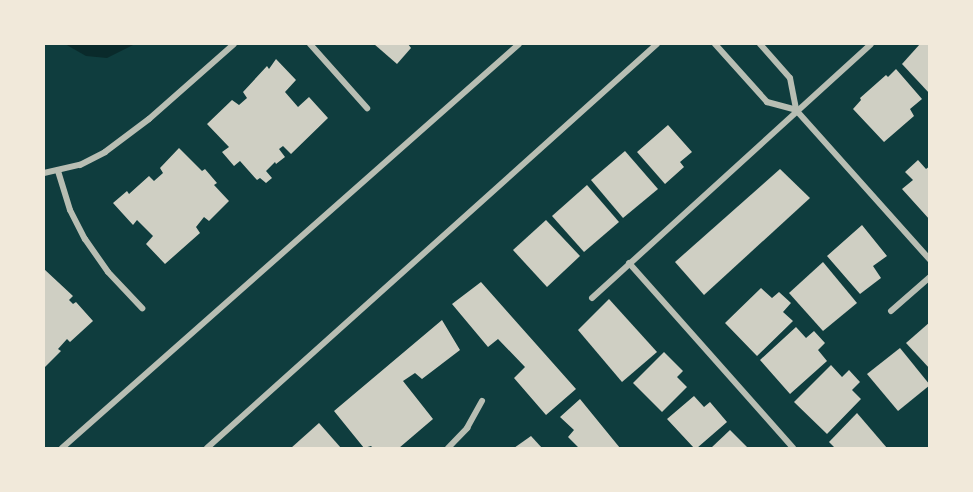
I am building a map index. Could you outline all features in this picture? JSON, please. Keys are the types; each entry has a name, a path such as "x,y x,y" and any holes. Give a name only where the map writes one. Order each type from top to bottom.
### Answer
{"street":[{"path":"44,173 80,165 105,152 149,120 234,44"},
{"path":"310,44 367,108"},
{"path":"62,448 519,44"},
{"path":"207,448 657,44"},
{"path":"715,44 767,102 796,110"},
{"path":"760,44 790,78 796,110 930,260"},
{"path":"592,298 871,44"},
{"path":"57,171 70,210 85,238 108,272 141,308"},
{"path":"629,263 793,448"},
{"path":"891,311 930,277"},
{"path":"448,448 467,428 482,401"}],"water":[{"path":"65,44 135,44 107,58 86,56"}],"building":[{"path":"374,44 408,44 411,48 397,64"},
{"path":"920,44 930,44 930,94 902,64"},
{"path":"276,59 296,80 285,92 298,107 309,97 328,118 291,154 283,146 279,149 285,157 276,164 275,162 266,171 272,178 266,183 260,178 257,180 240,161 234,166 222,152 229,147 207,124 232,100 239,105 247,98 243,92 267,66 269,69"},
{"path":"896,69 922,99 910,109 914,116 884,142 853,109 861,100 860,98"},
{"path":"668,125 692,152 680,162 684,167 665,184 637,152"},
{"path":"179,148 202,171 205,169 217,183 214,185 229,201 209,221 204,217 196,227 200,233 165,264 146,244 153,236 137,220 133,225 113,203 127,191 129,194 149,176 154,181 163,173 160,168"},
{"path":"625,151 658,189 623,218 591,180"},
{"path":"918,160 926,169 930,166 930,220 902,189 913,180 905,172"},
{"path":"780,169 810,198 704,295 675,262"},
{"path":"587,185 619,222 584,252 552,216"},
{"path":"546,220 580,256 547,287 513,250"},
{"path":"862,225 887,256 873,266 881,278 860,294 827,256"},
{"path":"823,262 857,303 823,331 789,293"},
{"path":"44,269 73,296 69,300 73,304 76,302 93,321 70,342 67,339 58,349 61,351 44,368"},
{"path":"481,282 576,389 546,415 514,378 525,367 498,339 488,347 452,304"},
{"path":"761,288 772,298 779,292 791,303 783,312 793,321 757,356 725,323"},
{"path":"609,299 657,352 622,382 578,330"},
{"path":"442,320 460,350 422,379 415,373 403,381 433,419 399,448 373,448 371,446 364,448 334,411"},
{"path":"930,322 930,369 906,343"},
{"path":"796,327 806,338 814,331 825,343 818,350 827,361 790,394 760,360"},
{"path":"900,348 930,385 898,411 867,374"},
{"path":"664,352 683,371 677,377 687,387 662,412 633,383"},
{"path":"831,365 842,377 849,370 860,382 852,390 861,399 827,434 794,402"},
{"path":"694,396 704,407 710,402 727,422 697,448 694,448 667,419"},
{"path":"580,399 620,448 579,448 568,437 574,430 560,417"},
{"path":"857,413 887,448 835,448 829,442"},
{"path":"319,423 341,448 291,448"},
{"path":"730,430 748,448 711,448"},
{"path":"531,436 542,448 514,448"}]}
